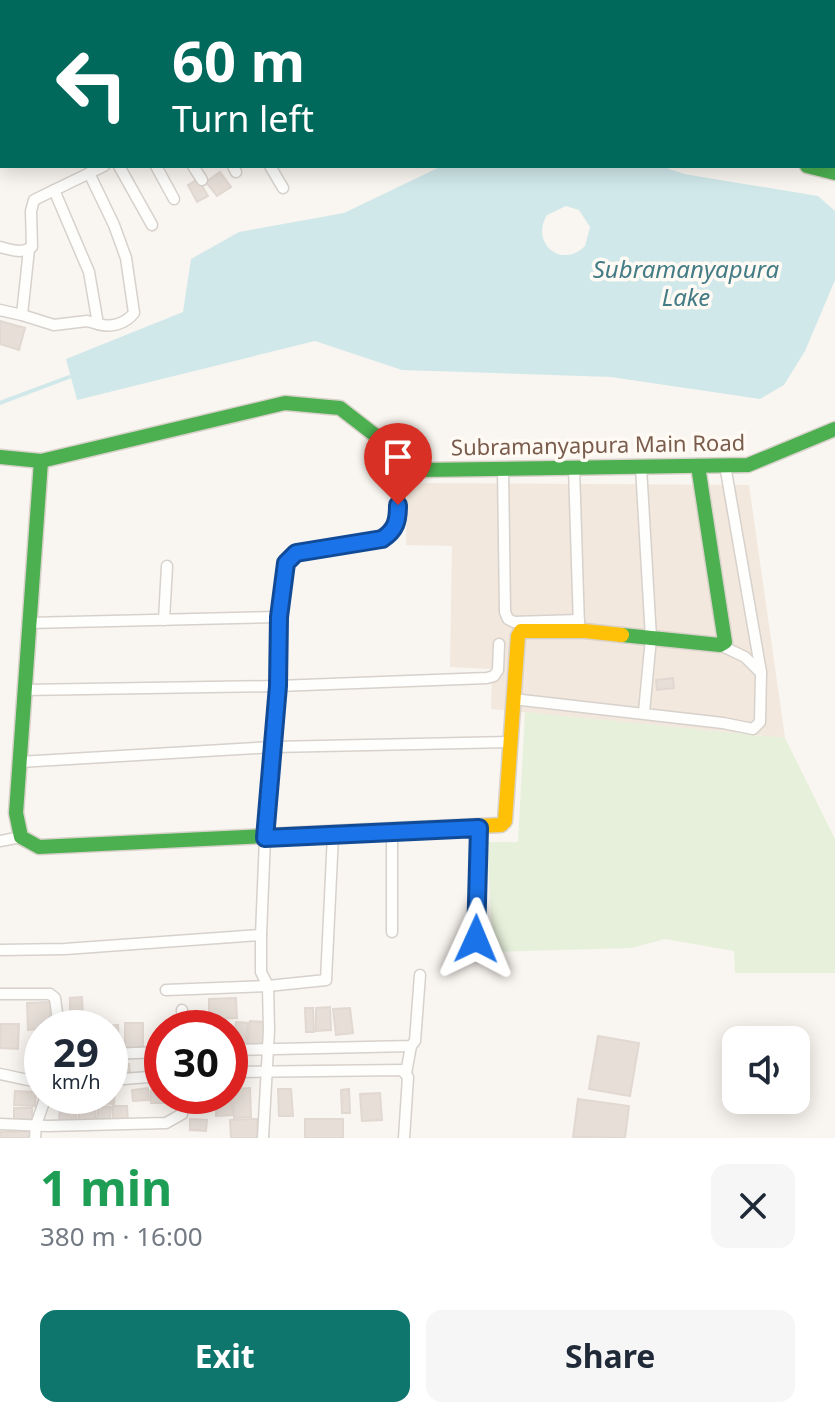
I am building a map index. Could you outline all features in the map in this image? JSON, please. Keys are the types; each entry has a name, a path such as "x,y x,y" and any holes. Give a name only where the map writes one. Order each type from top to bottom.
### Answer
{"street":[{"path":"22,315 29,249 32,247 31,211 34,200 100,168"},
{"path":"120,168 152,225"},
{"path":"157,168 174,199"},
{"path":"194,168 202,180"},
{"path":"271,168 283,188"},
{"path":"815,168 835,173"},
{"path":"0,310 54,325 87,321 117,325 134,313 126,258 89,173"},
{"path":"54,190 89,272 98,324"},
{"path":"0,247 15,251 29,249"},
{"name":"Subramanyapura Main Road","path":"0,457 41,461 285,403 340,408 420,470 748,465 835,429"},
{"path":"21,837 16,813 41,461"},
{"path":"513,699 644,712 753,729 760,722 761,673 725,465"},
{"path":"698,466 726,637 720,645"},
{"path":"641,467 651,638 644,712"},
{"path":"574,468 579,626"},
{"path":"503,469 505,612 508,619 720,645 745,657 761,673"},
{"path":"263,1138 268,986 261,972 261,935 265,838 278,686 279,617 286,563 296,553 382,539 391,533 398,522 399,487 403,478 420,470"},
{"path":"164,620 167,566"},
{"path":"29,623 279,617"},
{"path":"0,841 21,837 39,847 496,827 505,821 518,636 521,631 579,626"},
{"path":"24,690 278,686 487,678 494,676 498,670 499,644"},
{"path":"19,762 273,747 511,742"},
{"path":"476,939 479,828"},
{"path":"392,832 392,932"},
{"path":"166,990 326,980 333,835"},
{"path":"0,950 65,949 261,935"},
{"path":"404,1138 406,1073 411,1046 415,1041 420,975"},
{"path":"0,994 50,994 55,998 57,1010"},
{"path":"248,1050 411,1046"},
{"path":"248,1072 402,1070 406,1073"},
{"path":"0,1074 24,1079"},
{"path":"35,1138 40,1114"},
{"path":"0,1124 166,1123 182,1114"}],"shaded area":[{"path":"407,483 749,485 785,738 491,709 492,669 450,667 452,546 406,545"}],"green space":[{"path":"525,712 785,738 835,839 835,973 735,973 734,951 665,939 631,948 493,952 487,842 518,842"}],"water":[{"name":"Subramanyapura Lake","path":"438,168 667,168 684,174 818,196 835,211 835,280 805,351 784,385 760,399 611,377 402,370 315,341 77,400 66,359 183,312 191,259 239,232 344,213","holes":["566,206 579,210 590,227 585,246 567,255 551,250 542,235 547,215"]}],"building":[{"path":"220,172 231,187 217,196 206,182"},
{"path":"198,179 208,196 197,202 188,185"},
{"path":"0,321 25,328 19,350 0,344"},
{"path":"673,678 674,688 657,690 656,680"},
{"path":"82,997 83,1010 70,1010 70,998"},
{"path":"236,998 237,1010 209,1010 209,999"},
{"path":"50,1002 50,1010 27,1010 27,1003"},
{"path":"330,1007 331,1030 316,1031 316,1008"},
{"path":"305,1008 313,1008 314,1032 306,1032"},
{"path":"350,1008 353,1033 336,1035 333,1009"},
{"path":"250,1021 265,1022 262,1047 248,1045"},
{"path":"128,1023 143,1023 143,1047 128,1048"},
{"path":"1,1024 19,1024 18,1049 0,1048"},
{"path":"598,1036 639,1043 630,1096 589,1089"},
{"path":"144,1088 144,1100 133,1101 132,1090"},
{"path":"248,1088 251,1117 234,1118 234,1114 248,1114"},
{"path":"278,1089 291,1089 293,1116 279,1116"},
{"path":"349,1089 350,1113 342,1113 341,1090"},
{"path":"15,1091 24,1091 24,1105 14,1105"},
{"path":"380,1093 382,1120 362,1121 360,1094"},
{"path":"578,1099 629,1106 625,1138 573,1137"},
{"path":"14,1108 24,1108 24,1114 32,1114 32,1120 14,1119"},
{"path":"60,1114 77,1114 76,1122 59,1122"},
{"path":"79,1114 95,1114 95,1120 79,1120"},
{"path":"97,1114 110,1114 110,1120 97,1119"},
{"path":"113,1114 128,1114 128,1122 113,1122"},
{"path":"190,1119 207,1120 206,1131 190,1130"},
{"path":"257,1119 258,1138 231,1138 230,1120"},
{"path":"305,1119 343,1119 343,1138 305,1138"},
{"path":"32,1131 32,1138 0,1138 0,1132"}],"waterway":[{"path":"0,403 69,377"}],"traffic: fast":[{"path":"815,168 835,173"},
{"path":"0,457 41,461 285,403 340,408 420,470 748,465 835,429"},
{"path":"41,461 16,813 21,837 39,847 349,832"},
{"path":"622,635 720,645 725,642 698,466"}],"traffic: slow":[{"path":"349,832 501,825 505,821 518,636 521,631 585,631 622,635"}],"route":[{"path":"398,505 398,522 391,533 382,539 296,553 286,563 279,617 278,686 265,838 479,828 476,939"}]}
